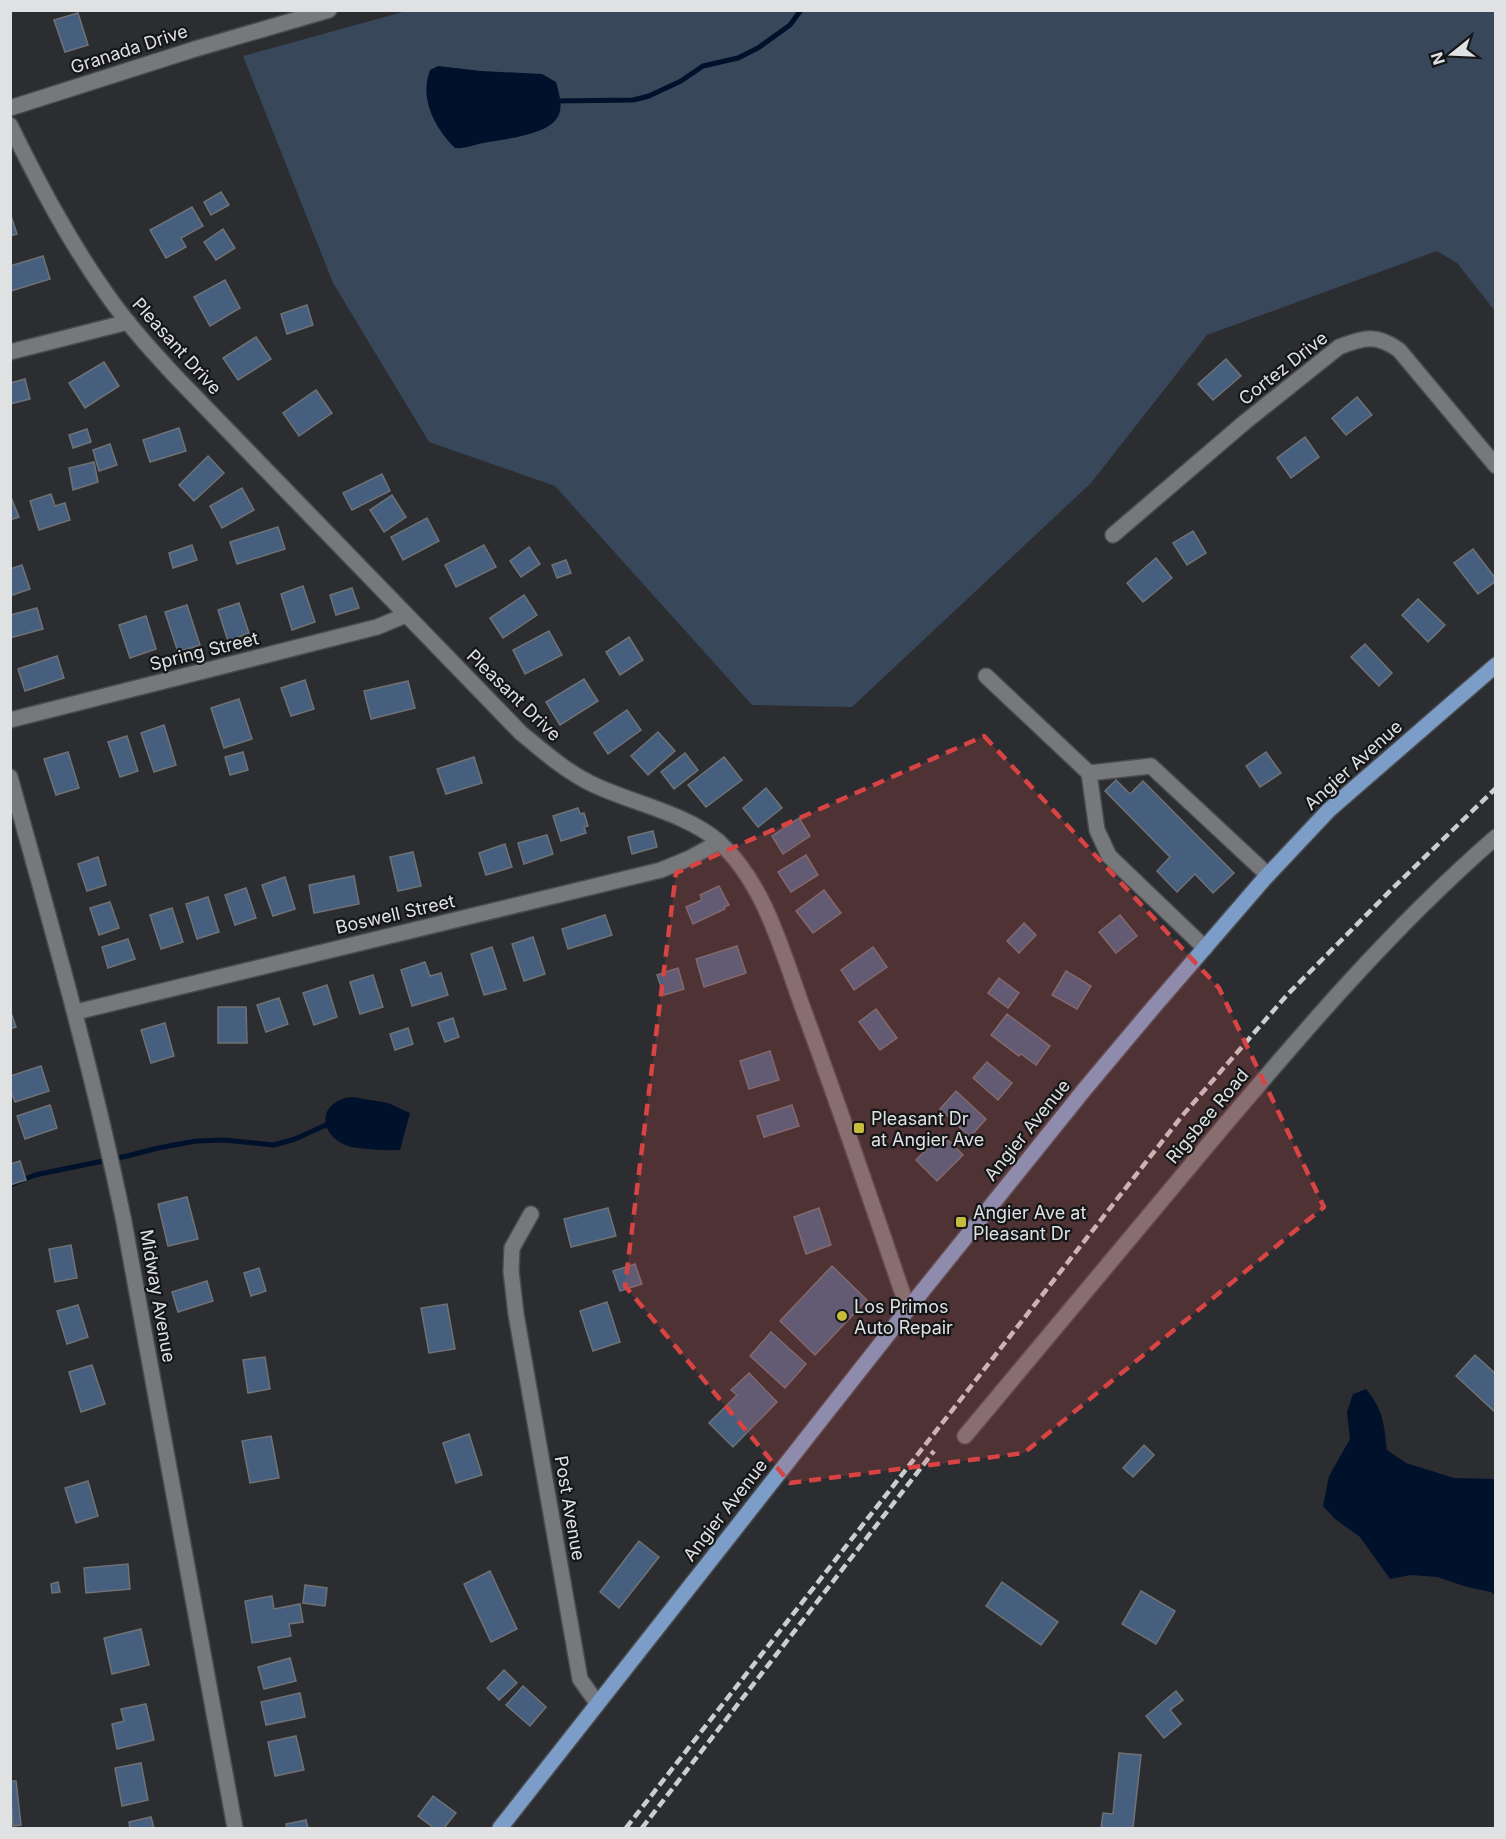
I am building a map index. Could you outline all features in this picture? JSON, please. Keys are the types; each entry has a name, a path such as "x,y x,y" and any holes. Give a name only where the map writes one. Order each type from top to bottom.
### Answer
{"main road":[{"name":"Angier Avenue","path":"500,1828 908,1309 1084,1090 1205,948 1268,875 1329,810 1496,665"}],"street":[{"name":"Granada Drive","path":"10,108 195,49 329,10"},
{"name":"Pleasant Drive","path":"10,125 68,233 102,288 128,322 178,380 521,733 567,769 591,783 688,822 719,842 743,870 767,912 833,1089 908,1309"},
{"path":"10,352 128,322"},
{"name":"Cortez Drive","path":"1113,535 1339,347 1357,340 1386,340 1399,350 1496,466"},
{"name":"Spring Street","path":"10,720 377,627 406,615"},
{"path":"986,676 1089,773 1097,830 1109,856 1205,948"},
{"path":"1089,773 1151,766 1268,875"},
{"name":"Midway Avenue","path":"10,777 76,1012 124,1222 235,1828"},
{"name":"Rigsbee Road","path":"965,1436 1267,1075 1385,941 1446,881 1496,837"},
{"name":"Boswell Street","path":"76,1012 661,870 690,858 719,842"},
{"name":"Post Avenue","path":"531,1214 512,1248 511,1271 516,1314 580,1679 597,1703"}],"highlighted area":[{"path":"984,736 1219,988 1324,1207 1024,1453 790,1483 625,1286 676,873"}],"shaded area":[{"path":"410,10 1495,11 1495,311 1457,263 1437,251 1207,335 1091,483 852,707 752,705 555,486 429,442 333,283 243,56"},
{"path":"438,66 542,74 556,82 560,100 559,114 551,124 534,133 455,148 435,122 428,102 426,92 430,70"},
{"path":"352,1097 388,1103 410,1113 400,1150 352,1147 338,1141 331,1134 326,1127 327,1111 332,1105"},
{"path":"1366,1389 1382,1417 1387,1450 1406,1463 1454,1478 1495,1479 1495,1596 1491,1592 1437,1577 1411,1575 1390,1579 1360,1537 1335,1519 1323,1506 1329,1476 1350,1439 1347,1412 1353,1394"}],"building":[{"path":"78,13 88,45 65,52 54,20"},
{"path":"221,192 229,205 211,215 204,202"},
{"path":"192,207 203,226 181,238 186,247 166,258 150,230"},
{"path":"10,213 17,234 10,236"},
{"path":"223,229 235,248 216,260 204,242"},
{"path":"43,256 50,279 11,291 10,266"},
{"path":"225,280 240,308 210,326 194,297"},
{"path":"307,305 313,325 287,334 281,314"},
{"path":"256,337 271,359 238,380 223,358"},
{"path":"1226,359 1241,376 1213,400 1198,384"},
{"path":"104,362 119,386 85,408 69,383"},
{"path":"25,379 30,399 10,404 10,383"},
{"path":"316,390 332,413 299,436 283,413"},
{"path":"1357,397 1372,415 1346,435 1332,418"},
{"path":"179,428 186,451 150,462 143,440"},
{"path":"87,429 91,442 73,448 69,435"},
{"path":"1305,437 1319,457 1291,478 1277,458"},
{"path":"110,444 117,465 99,471 93,450"},
{"path":"208,456 224,473 194,501 179,485"},
{"path":"94,462 98,482 73,490 69,468"},
{"path":"382,474 390,491 352,510 343,493"},
{"path":"242,488 254,510 222,528 210,506"},
{"path":"51,494 55,506 65,503 70,520 39,530 30,501"},
{"path":"10,495 19,517 10,520"},
{"path":"392,495 406,517 384,532 370,510"},
{"path":"427,518 439,541 403,560 391,537"},
{"path":"278,527 285,549 237,564 230,542"},
{"path":"1193,531 1206,553 1187,565 1173,543"},
{"path":"192,545 197,560 173,568 169,553"},
{"path":"484,545 496,567 456,587 445,565"},
{"path":"529,547 540,564 521,577 510,561"},
{"path":"1473,549 1496,579 1478,594 1454,563"},
{"path":"1156,558 1172,578 1143,602 1127,583"},
{"path":"566,560 571,573 557,578 552,565"},
{"path":"22,565 30,589 10,596 10,569"},
{"path":"303,586 315,622 292,630 281,594"},
{"path":"352,588 359,608 336,615 330,595"},
{"path":"524,595 537,615 503,638 490,618"},
{"path":"1418,599 1445,625 1428,642 1402,615"},
{"path":"239,603 249,633 228,641 218,610"},
{"path":"187,605 200,645 178,652 165,612"},
{"path":"37,608 43,629 10,638 10,615"},
{"path":"146,616 156,649 130,658 119,625"},
{"path":"549,631 562,655 525,674 513,650"},
{"path":"629,637 643,660 620,675 606,652"},
{"path":"1365,644 1392,673 1379,686 1351,657"},
{"path":"57,656 64,678 25,691 18,669"},
{"path":"584,679 598,701 560,725 546,702"},
{"path":"305,680 314,709 291,716 281,688"},
{"path":"408,681 415,708 371,719 364,691"},
{"path":"239,699 252,739 224,748 211,708"},
{"path":"627,710 641,730 608,754 594,733"},
{"path":"164,725 176,765 154,772 141,733"},
{"path":"658,732 675,751 648,775 631,756"},
{"path":"127,736 138,771 120,777 108,742"},
{"path":"68,752 79,788 56,795 44,759"},
{"path":"243,752 248,770 230,775 225,757"},
{"path":"1266,752 1281,773 1260,787 1246,766"},
{"path":"685,753 698,770 674,789 661,772"},
{"path":"474,757 482,783 446,794 437,769"},
{"path":"724,757 742,780 706,807 688,785"},
{"path":"1116,780 1130,794 1143,781 1234,873 1213,893 1195,874 1177,892 1157,871 1170,857 1105,791"},
{"path":"766,788 782,808 758,827 743,808"},
{"path":"578,808 580,814 584,813 588,826 584,827 586,833 561,841 553,816"},
{"path":"799,818 810,836 783,854 772,836"},
{"path":"653,831 657,847 632,854 628,837"},
{"path":"547,835 553,854 524,864 518,843"},
{"path":"505,844 512,867 486,875 479,853"},
{"path":"413,852 421,886 398,891 390,857"},
{"path":"806,855 818,875 791,892 778,872"},
{"path":"98,857 106,885 87,891 78,864"},
{"path":"354,876 359,904 314,913 309,885"},
{"path":"285,877 295,909 273,916 262,885"},
{"path":"719,886 729,905 693,924 686,907 702,900 700,895"},
{"path":"246,888 256,918 235,925 225,895"},
{"path":"824,890 841,913 813,933 796,911"},
{"path":"208,897 219,932 197,939 186,904"},
{"path":"110,902 119,928 99,935 90,908"},
{"path":"172,908 183,942 161,949 150,915"},
{"path":"605,915 612,935 568,949 562,929"},
{"path":"1120,915 1137,936 1116,953 1099,932"},
{"path":"1024,923 1036,935 1019,953 1007,941"},
{"path":"533,937 545,974 524,981 512,944"},
{"path":"128,939 135,959 108,968 102,947"},
{"path":"737,946 746,973 704,987 696,959"},
{"path":"492,947 506,989 484,995 471,954"},
{"path":"873,947 887,967 854,990 841,970"},
{"path":"425,962 430,976 441,973 448,995 412,1006 401,970"},
{"path":"678,968 684,989 664,995 657,975"},
{"path":"1066,971 1091,986 1077,1009 1052,995"},
{"path":"373,975 383,1007 360,1014 350,982"},
{"path":"999,978 1019,993 1008,1008 988,993"},
{"path":"327,985 337,1017 314,1025 303,993"},
{"path":"279,998 288,1024 266,1032 257,1005"},
{"path":"218,1007 246,1007 247,1043 218,1043"},
{"path":"876,1009 897,1038 880,1050 859,1022"},
{"path":"10,1010 16,1027 10,1029"},
{"path":"1007,1014 1050,1046 1036,1065 1021,1054 1019,1056 991,1035"},
{"path":"453,1018 459,1037 445,1042 438,1023"},
{"path":"165,1023 174,1056 151,1063 141,1030"},
{"path":"408,1028 413,1044 395,1050 390,1034"},
{"path":"770,1051 779,1080 749,1089 740,1061"},
{"path":"987,1062 1012,1083 998,1100 973,1078"},
{"path":"41,1066 49,1091 15,1102 10,1089 10,1076"},
{"path":"956,1091 986,1119 970,1137 940,1109"},
{"path":"50,1105 57,1128 25,1139 17,1116"},
{"path":"792,1105 799,1126 764,1137 757,1116"},
{"path":"942,1134 963,1155 937,1181 916,1160"},
{"path":"20,1161 26,1180 10,1185 10,1164"},
{"path":"187,1197 198,1239 168,1246 158,1204"},
{"path":"608,1208 616,1236 571,1247 564,1219"},
{"path":"819,1208 831,1245 806,1254 794,1217"},
{"path":"71,1245 77,1278 55,1282 49,1249"},
{"path":"635,1264 642,1284 620,1291 613,1271"},
{"path":"832,1266 867,1300 815,1355 780,1321"},
{"path":"259,1268 266,1291 251,1296 244,1273"},
{"path":"207,1281 213,1301 178,1312 172,1292"},
{"path":"607,1302 620,1342 593,1351 580,1311"},
{"path":"447,1304 455,1349 429,1353 421,1308"},
{"path":"78,1305 88,1337 67,1344 57,1311"},
{"path":"771,1332 806,1364 785,1388 750,1356"},
{"path":"1475,1355 1496,1374 1496,1413 1456,1376"},
{"path":"265,1357 270,1389 248,1393 243,1360"},
{"path":"92,1365 105,1404 81,1412 69,1372"},
{"path":"749,1373 777,1402 733,1447 709,1423 737,1395 731,1390"},
{"path":"469,1434 482,1475 456,1483 443,1443"},
{"path":"271,1436 279,1478 250,1483 242,1441"},
{"path":"1144,1445 1154,1455 1133,1477 1123,1468"},
{"path":"88,1481 98,1516 76,1523 65,1488"},
{"path":"639,1541 659,1557 619,1608 600,1592"},
{"path":"128,1564 130,1589 86,1593 84,1568"},
{"path":"490,1571 517,1629 491,1642 464,1584"},
{"path":"58,1582 60,1592 52,1593 51,1584"},
{"path":"1002,1582 1058,1622 1041,1645 986,1606"},
{"path":"305,1585 327,1588 325,1606 303,1603"},
{"path":"1141,1591 1175,1611 1156,1644 1122,1624"},
{"path":"272,1596 274,1609 300,1604 303,1622 289,1624 291,1636 252,1643 245,1601"},
{"path":"141,1629 149,1665 112,1674 104,1638"},
{"path":"290,1658 296,1681 264,1689 258,1667"},
{"path":"504,1670 517,1683 499,1700 487,1688"},
{"path":"523,1686 546,1707 530,1726 506,1705"},
{"path":"1176,1691 1183,1700 1170,1710 1181,1724 1164,1738 1146,1716"},
{"path":"300,1693 305,1717 266,1725 261,1702"},
{"path":"146,1704 154,1740 117,1749 112,1724 124,1721 121,1709"},
{"path":"296,1736 304,1770 275,1776 268,1742"},
{"path":"1119,1753 1141,1755 1133,1828 1101,1828 1103,1813 1113,1814"},
{"path":"141,1763 148,1800 122,1806 115,1768"},
{"path":"10,1781 16,1781 21,1825 13,1826"},
{"path":"433,1796 456,1813 444,1828 434,1828 418,1816"},
{"path":"151,1817 154,1828 130,1828 129,1822"},
{"path":"306,1820 308,1828 287,1828 286,1824"}],"waterway":[{"path":"555,101 633,100 649,96 681,81 703,66 738,58 758,48 790,25 801,10"},
{"path":"10,1185 35,1175 196,1141 224,1140 274,1145 332,1124"}],"railway":[{"path":"626,1828 1182,1116 1287,995 1496,788"},
{"path":"642,1828 934,1451"}],"place":[{"name":"Pleasant Dr at Angier Ave","path":"859,1128"},
{"name":"Angier Ave at Pleasant Dr","path":"961,1222"},
{"name":"Los Primos Auto Repair","path":"842,1316"}]}
